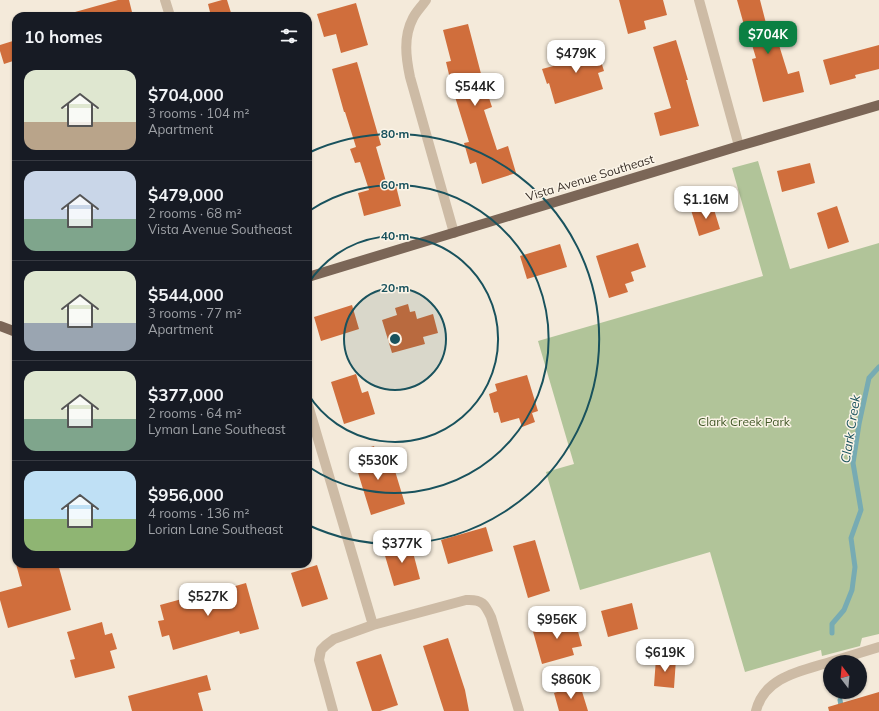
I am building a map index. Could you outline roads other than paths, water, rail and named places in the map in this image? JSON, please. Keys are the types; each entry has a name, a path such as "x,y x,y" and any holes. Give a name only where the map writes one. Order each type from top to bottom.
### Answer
{"main road":[{"name":"Vista Avenue Southeast","path":"312,276 879,105"},
{"path":"0,326 12,330"}],"street":[{"path":"165,0 169,12"},
{"path":"426,0 413,18 408,30 406,58 454,233"},
{"path":"699,0 739,146"},
{"path":"312,419 373,625"},
{"path":"333,711 319,660 321,650 326,645 334,639 373,625 474,599 483,603 492,617 519,711"},
{"path":"853,655 879,647"},
{"path":"756,711 762,695 770,686 796,672 823,664"}],"waterway":[{"name":"Clark Creek","path":"832,633 832,624 844,610 852,590 855,567 851,538 861,510 853,463 859,424 869,378 879,367"},
{"name":"Clark Creek","path":"840,700 842,711"}],"park label":[{"name":"Clark Creek Park","path":"744,422"}]}
